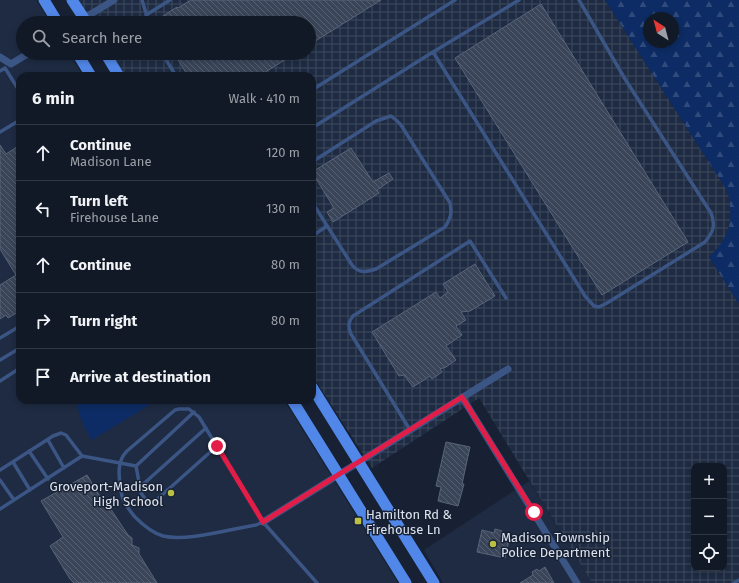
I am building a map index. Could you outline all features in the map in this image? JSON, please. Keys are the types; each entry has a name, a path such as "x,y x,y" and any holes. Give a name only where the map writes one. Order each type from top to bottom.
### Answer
{"main road":[{"path":"44,0 54,16"},
{"path":"72,0 80,16"},
{"path":"81,60 89,72"},
{"path":"109,60 117,72"},
{"path":"316,393 434,583"},
{"path":"295,404 406,583"}],"street":[{"path":"90,16 114,0"},
{"path":"0,57 8,66 18,60"},
{"path":"263,522 462,397 508,370"},
{"path":"462,397 578,583"}],"lane":[{"path":"142,0 146,15 170,0"},
{"path":"316,87 455,0"},
{"path":"316,125 519,0"},
{"path":"433,52 585,296 594,306 599,307 704,242 714,230 714,220 625,79 579,0"},
{"path":"166,60 174,72"},
{"path":"0,71 8,66 16,83"},
{"path":"316,159 376,121 391,116 401,125 450,203 452,212 445,227 376,269 365,272 356,270 352,265 316,208"},
{"path":"0,132 16,122"},
{"path":"316,233 327,226"},
{"path":"410,430 351,334 348,328 349,321 353,316 470,241 506,298"},
{"path":"0,338 16,328"},
{"path":"0,360 16,350"},
{"path":"0,381 16,371"},
{"path":"263,522 256,525 182,538 162,536 144,526 128,510 121,493 119,471 120,462 127,451 175,410 185,408 194,412 206,428 263,522 317,583"},
{"path":"136,466 194,412"},
{"path":"140,487 206,428"},
{"path":"0,470 61,433 66,435 82,456"},
{"path":"48,440 64,468"},
{"path":"136,466 140,487 146,501 150,504 153,503 217,446"},
{"path":"30,451 48,479"},
{"path":"0,509 82,456 136,466"},
{"path":"13,462 30,490"},
{"path":"0,480 14,500"},
{"path":"734,583 739,580"}],"shaded area":[{"name":"Groveport-Madison High School","path":"0,0 36,0 46,16 16,16 16,60 73,60 81,72 16,72 16,404 286,404 398,583 0,583"},
{"path":"72,0 605,0 728,192 732,212 728,231 720,246 709,257 739,304 739,583 592,583 479,398 372,468 316,381 316,72 118,72 111,60 316,60 316,16 82,16"},
{"path":"529,481 592,583 443,583 424,550"}],"green space":[{"path":"605,0 739,0 739,304 709,257 722,242 729,228 730,203 728,192"},
{"path":"78,404 151,404 92,440 86,431"}],"building":[{"path":"191,0 381,0 316,41 316,16 163,16 177,7 178,8"},
{"path":"541,4 688,242 602,295 455,58"},
{"path":"178,60 285,60 265,72 186,72"},
{"path":"0,145 6,154 16,148 16,275 0,249"},
{"path":"351,148 373,182 389,173 393,179 377,190 379,193 333,222 327,212 334,208 316,179 316,170"},
{"path":"475,264 495,296 470,311 461,312 466,320 456,326 462,335 446,346 456,360 440,369 442,372 432,379 430,376 413,387 404,375 399,376 372,332 436,292 440,298 448,292 443,284"},
{"path":"16,275 16,313 8,318 6,315 0,319 0,285"},
{"path":"446,442 470,447 462,484 464,484 458,506 438,501 441,487 436,486"},
{"path":"87,475 106,506 108,505 128,535 132,538 132,545 139,548 139,554 157,583 74,583 70,579 50,546 63,537 41,501"},
{"name":"Madison Township Police Department","path":"495,529 502,531 501,534 510,536 505,558 477,552 482,530 494,533"},
{"path":"545,567 554,583 520,583 533,575 532,572 537,569 539,571"}],"place":[{"name":"Groveport-Madison High School","path":"171,493"},
{"name":"Hamilton Rd & Firehouse Ln","path":"358,521"},
{"name":"Madison Township Police Department","path":"493,544"}],"route":[{"path":"217,446 263,522 462,397 534,512"}]}
